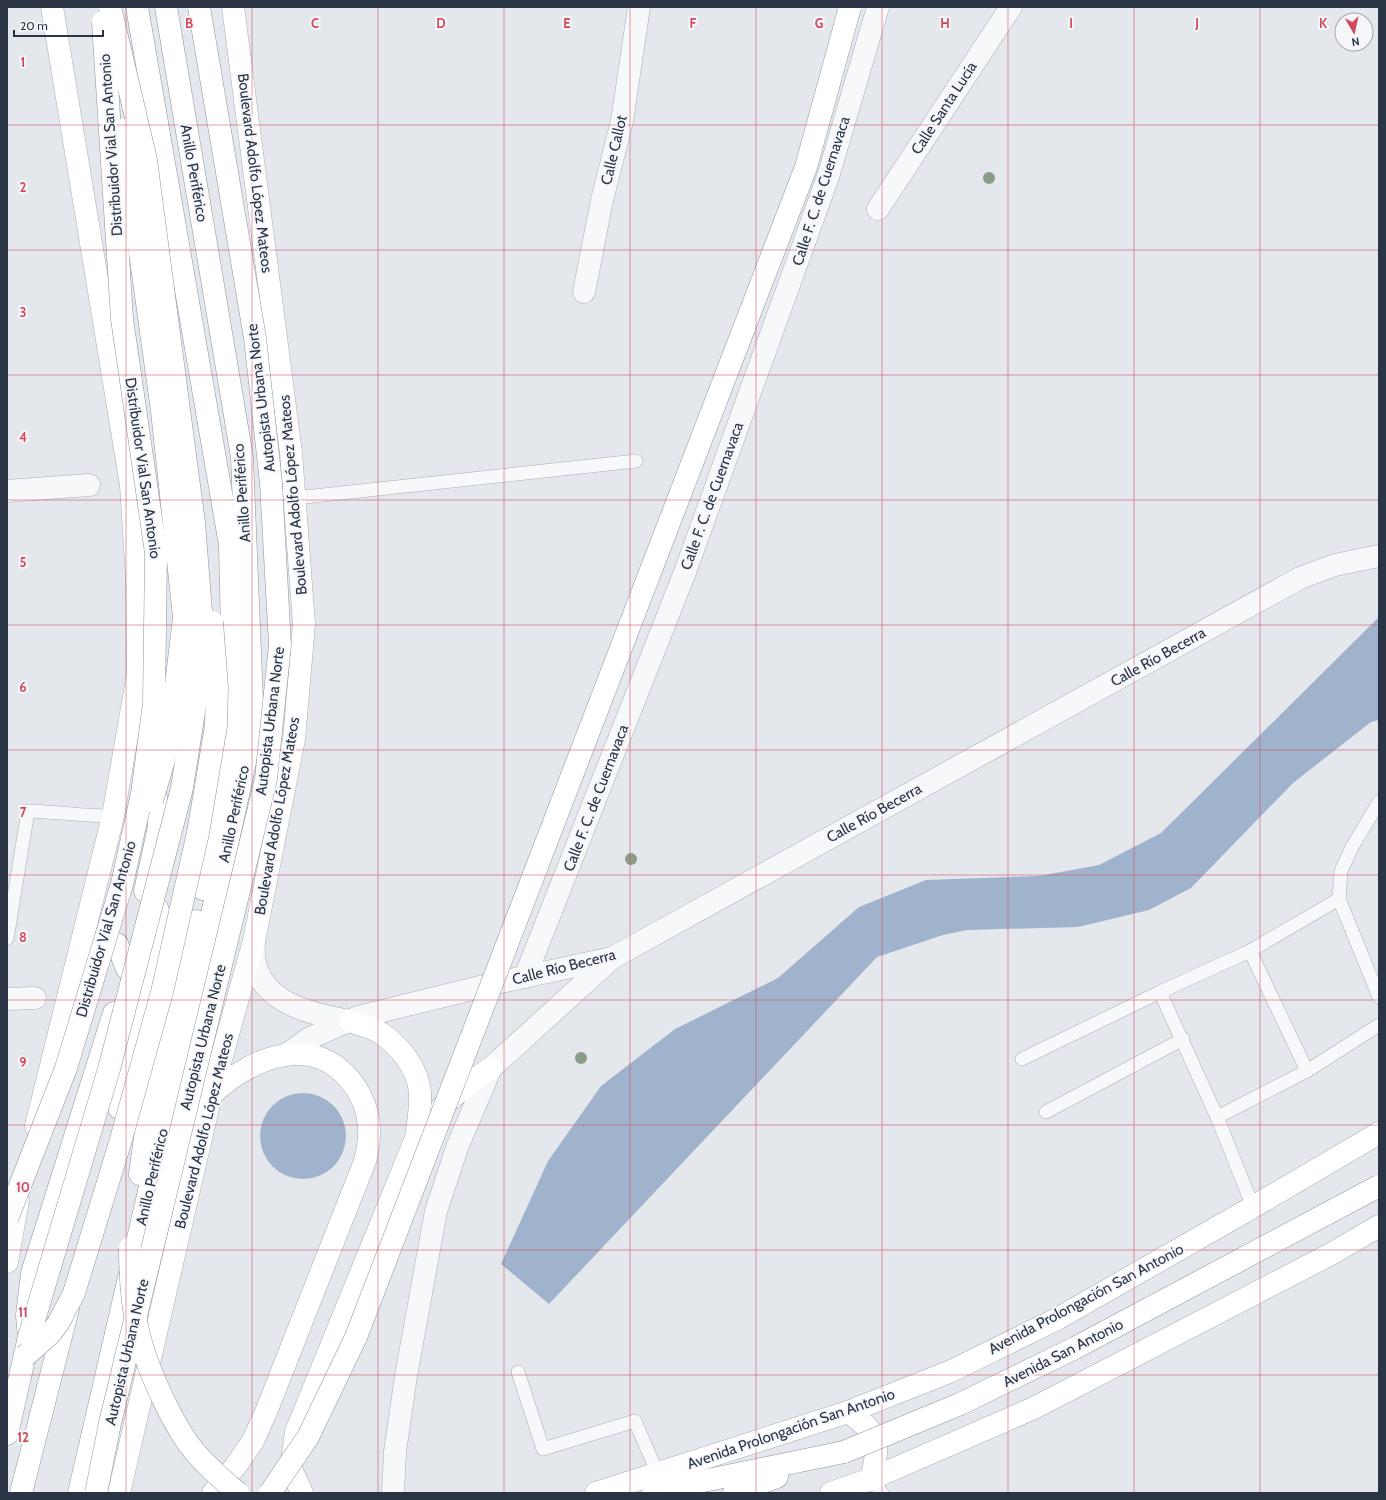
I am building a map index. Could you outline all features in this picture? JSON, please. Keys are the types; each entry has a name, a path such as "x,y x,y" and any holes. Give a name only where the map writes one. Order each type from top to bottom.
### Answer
{"main road":[{"path":"7,1262 10,1220 113,816 138,674 137,579 131,485 52,7"},
{"name":"Distribuidor Vial San Antonio","path":"10,1220 66,1068 122,884 142,794 154,703 156,553 122,319 102,7"},
{"path":"7,1434 27,1346 109,1069 182,788 197,692 201,611 194,523 146,160 126,77 112,7"},
{"path":"21,1493 147,1000 183,708 186,632 175,478 112,7"},
{"path":"137,7 230,545 231,655 234,722 202,895 147,1123 130,1248 130,1289 136,1329 157,1388 193,1451 238,1493"},
{"name":"Anillo Periférico","path":"79,1493 254,725 242,457 166,7"},
{"name":"Autopista Urbana Norte","path":"96,1493 110,1423 266,779 280,645 271,483 255,338 200,7"},
{"name":"Boulevard Adolfo López Mateos","path":"119,1493 211,1095 254,942 294,740 304,624 291,453 233,7"},
{"path":"270,1493 308,1437 359,1330 806,167 850,7"},
{"path":"66,1068 87,1043 117,944 155,789 165,756 184,617 162,411 121,112 126,77"},
{"path":"27,1346 50,1334 59,1322 74,1293 120,1143 162,992 198,833 216,726 217,687 213,634 197,489 142,114 138,95 126,77"},
{"path":"184,617 200,592"},
{"path":"213,634 231,655"},
{"path":"27,1346 26,1315 32,1272 127,970 159,827 155,789"},
{"path":"117,944 127,970"},
{"path":"302,1493 291,1469 296,1432 416,1138 420,1110 420,1090 414,1072 400,1049 380,1033 350,1021"},
{"path":"211,1095 224,1083 255,1064 286,1055 302,1054 316,1056 328,1062 352,1082 367,1110 370,1129 365,1161 257,1434 235,1467 213,1493"},
{"path":"416,1138 434,1114 467,1084 491,1068"},
{"name":"Avenida Prolongación San Antonio","path":"596,1493 656,1484 848,1412 949,1372 1057,1319 1379,1133"},
{"path":"161,1137 185,1206"},
{"name":"Avenida San Antonio","path":"734,1493 844,1452 960,1404 1075,1348 1379,1186"},
{"path":"831,1493 876,1486 1034,1408 1331,1254 1379,1226"},
{"path":"848,1412 865,1424 875,1436 877,1455 876,1486"},
{"path":"656,1484 669,1488 844,1452"}],"street":[{"name":"Calle Callot","path":"584,292 602,200 622,121 639,7"},
{"name":"Calle F. C. de Cuernavaca","path":"525,977 693,550 828,177 878,7"},
{"name":"Calle Santa Lucía","path":"878,210 1011,7"},
{"path":"7,491 89,485"},
{"name":"Calle Río Becerra","path":"286,1055 310,1038 350,1021 525,977 612,958 1300,578 1335,565 1379,556"},
{"name":"Calle Río Becerra","path":"254,942 253,956 256,970 263,983 278,997 315,1014 350,1021"},
{"path":"393,1493 396,1452 406,1376 436,1210 458,1144 491,1068 612,958"},
{"path":"7,999 35,998"}],"lane":[{"path":"295,498 636,461"},
{"path":"1379,802 1352,847 1341,871 1339,899 1379,997"},
{"path":"7,939 28,811 86,816 113,816"},
{"path":"1022,1059 1160,992 1250,951 1339,899"},
{"path":"1250,951 1307,1071"},
{"path":"1160,992 1218,1117 1253,1207"},
{"path":"1218,1117 1307,1071 1379,1025"},
{"path":"1046,1112 1183,1039"},
{"path":"518,1372 543,1449 635,1421 656,1484"}],"water":[{"path":"1379,617 1379,720 1371,722 1293,783 1191,888 1149,910 1078,927 967,930 943,935 877,957 549,1304 501,1264 548,1161 601,1086 675,1029 778,978 859,907 926,880 1039,876 1099,865 1161,833"},
{"path":"303,1093 319,1097 333,1106 342,1120 346,1136 342,1152 333,1166 319,1175 303,1179 287,1175 273,1166 264,1152 260,1136 264,1120 273,1106 287,1097"}]}
